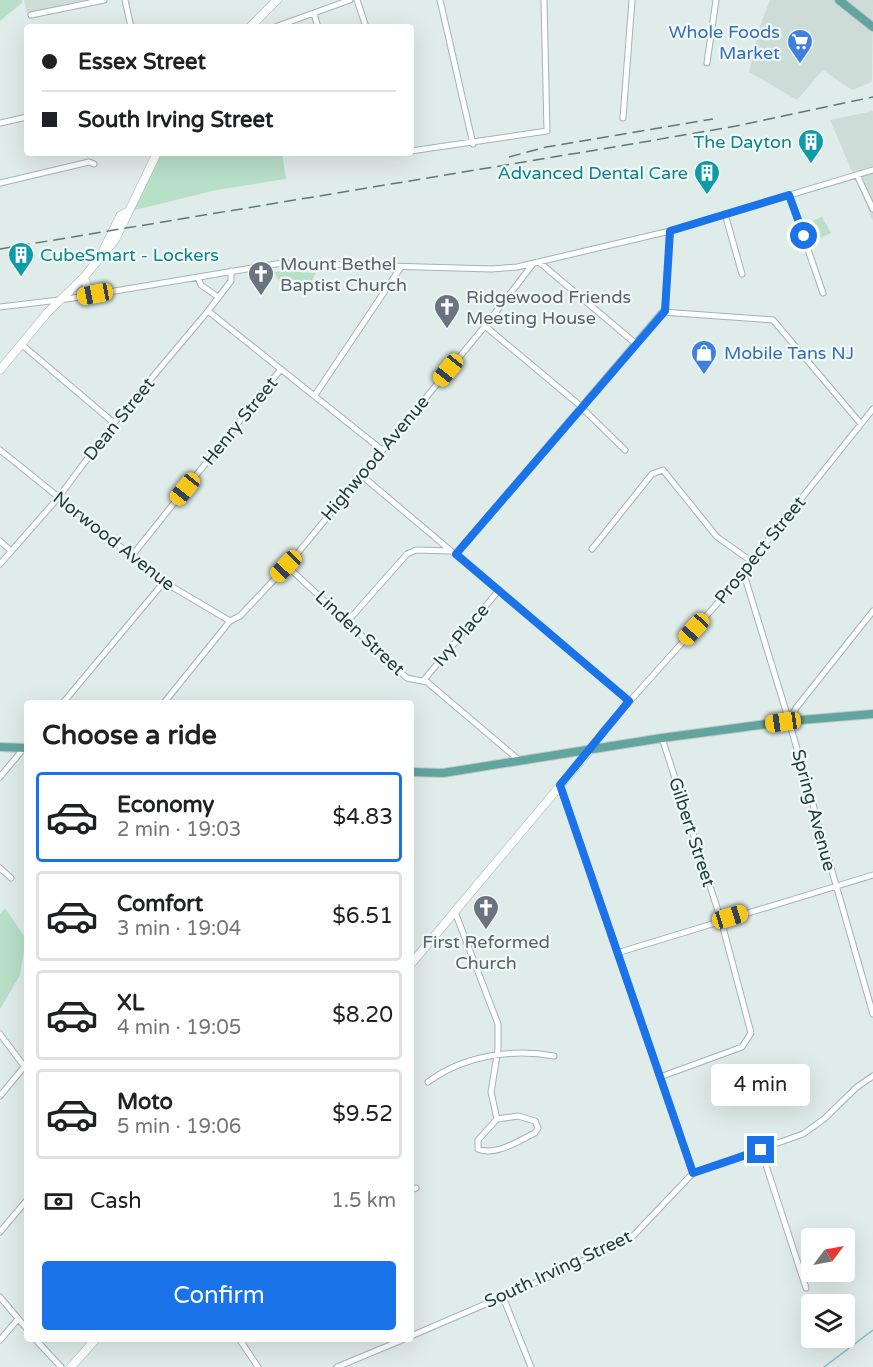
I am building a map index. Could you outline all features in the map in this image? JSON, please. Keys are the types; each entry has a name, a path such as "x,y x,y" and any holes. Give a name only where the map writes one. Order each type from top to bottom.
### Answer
{"main road":[{"path":"838,0 873,27"},
{"path":"414,772 442,773 662,738 789,721 873,714"},
{"path":"0,747 24,747"}],"street":[{"path":"31,15 104,0"},
{"path":"125,0 130,24"},
{"path":"253,24 277,0"},
{"path":"284,24 314,14 338,2 350,0"},
{"path":"357,0 365,24"},
{"path":"440,0 473,144"},
{"path":"414,151 473,144 547,131 544,0"},
{"path":"623,118 632,0"},
{"path":"707,63 716,0"},
{"path":"314,14 317,24"},
{"path":"0,123 24,118"},
{"path":"0,370 59,300 84,277 115,240 128,218 127,212 156,156"},
{"path":"0,183 89,162 94,164"},
{"path":"0,307 59,300 282,263 492,269 536,263 670,231 873,170"},
{"path":"857,175 873,209"},
{"path":"789,195 823,293"},
{"path":"725,214 742,274"},
{"path":"454,552 665,311 670,231"},
{"path":"536,263 635,343"},
{"name":"Highwood Avenue","path":"166,700 233,620 286,566 536,263"},
{"path":"315,395 401,267"},
{"name":"Dean Street","path":"0,564 58,498 114,423 208,311 231,281 231,271"},
{"path":"84,277 88,290 95,294"},
{"path":"198,277 201,285 218,297"},
{"path":"208,311 382,450"},
{"path":"665,311 773,320 861,424"},
{"path":"485,326 581,407 625,450"},
{"path":"21,344 114,423"},
{"name":"Henry Street","path":"131,557 281,369"},
{"name":"Prospect Street","path":"414,960 629,701 743,571 873,409"},
{"name":"Norwood Avenue","path":"0,450 164,582 233,620"},
{"path":"592,549 652,474 659,470 667,473 717,537 751,561"},
{"path":"361,475 629,701"},
{"path":"0,542 11,551"},
{"path":"347,622 407,554 416,550 454,552"},
{"name":"Linden Street","path":"286,566 407,678 423,681 520,761"},
{"name":"Spring Avenue","path":"743,571 789,721 873,1014"},
{"path":"65,700 164,582"},
{"name":"Ivy Place","path":"423,681 499,590"},
{"path":"789,721 796,708 873,611"},
{"name":"Gilbert Street","path":"660,1077 738,1049 750,1038 751,1027 721,920 662,738"},
{"path":"0,777 24,749"},
{"path":"560,785 693,1173"},
{"path":"0,868 11,878"},
{"path":"617,953 873,875"},
{"path":"455,912 498,1024 498,1054 491,1092 497,1119"},
{"path":"0,1034 24,1065"},
{"path":"428,1082 453,1068 498,1054 554,1056"},
{"path":"0,1096 24,1070"},
{"name":"South Irving Street","path":"414,1335 503,1297 634,1235 693,1173 792,1140 815,1126 857,1087 873,1076"},
{"path":"524,1117 535,1121 538,1128 535,1133 502,1148 481,1151 476,1143 497,1119 524,1117"},
{"path":"761,1150 806,1288"},
{"path":"0,1232 24,1204"},
{"path":"0,1297 24,1326"},
{"path":"503,1297 531,1367"},
{"path":"0,1340 18,1319"},
{"path":"38,1342 61,1367"},
{"path":"71,1367 93,1342"},
{"path":"241,1342 258,1367"},
{"path":"337,1367 397,1342"}],"shaded area":[{"path":"24,0 86,0 27,13"},
{"path":"770,0 873,0 872,82 852,90 823,70 797,100 749,72 758,31"},
{"path":"873,111 873,221 830,120"}],"green space":[{"path":"0,0 22,0 22,3 0,21"},
{"path":"155,156 282,156 286,179 216,190 127,212"},
{"path":"822,217 831,233 821,238 812,221"},
{"path":"274,272 316,273 309,286 303,284 298,293 285,283 282,286"},
{"path":"5,908 24,936 24,951 20,975 0,1009 0,914"}],"waterway":[{"path":"824,1367 873,1330"}],"railway":[{"path":"0,249 736,126 873,97"},
{"path":"509,157 546,147 713,119"}],"place":[{"name":"Whole Foods Market","path":"800,65"},
{"name":"The Dayton","path":"811,165"},
{"name":"Advanced Dental Care","path":"707,196"},
{"name":"CubeSmart - Lockers","path":"21,278"},
{"name":"Mount Bethel Baptist Church","path":"261,297"},
{"name":"Ridgewood Friends Meeting House","path":"447,330"},
{"name":"Mobile Tans NJ","path":"704,376"},
{"name":"First Reformed Church","path":"486,931"}],"route":[{"path":"761,1150 693,1173 560,785 629,701 456,554 665,311 670,231 789,195 804,236"}]}
